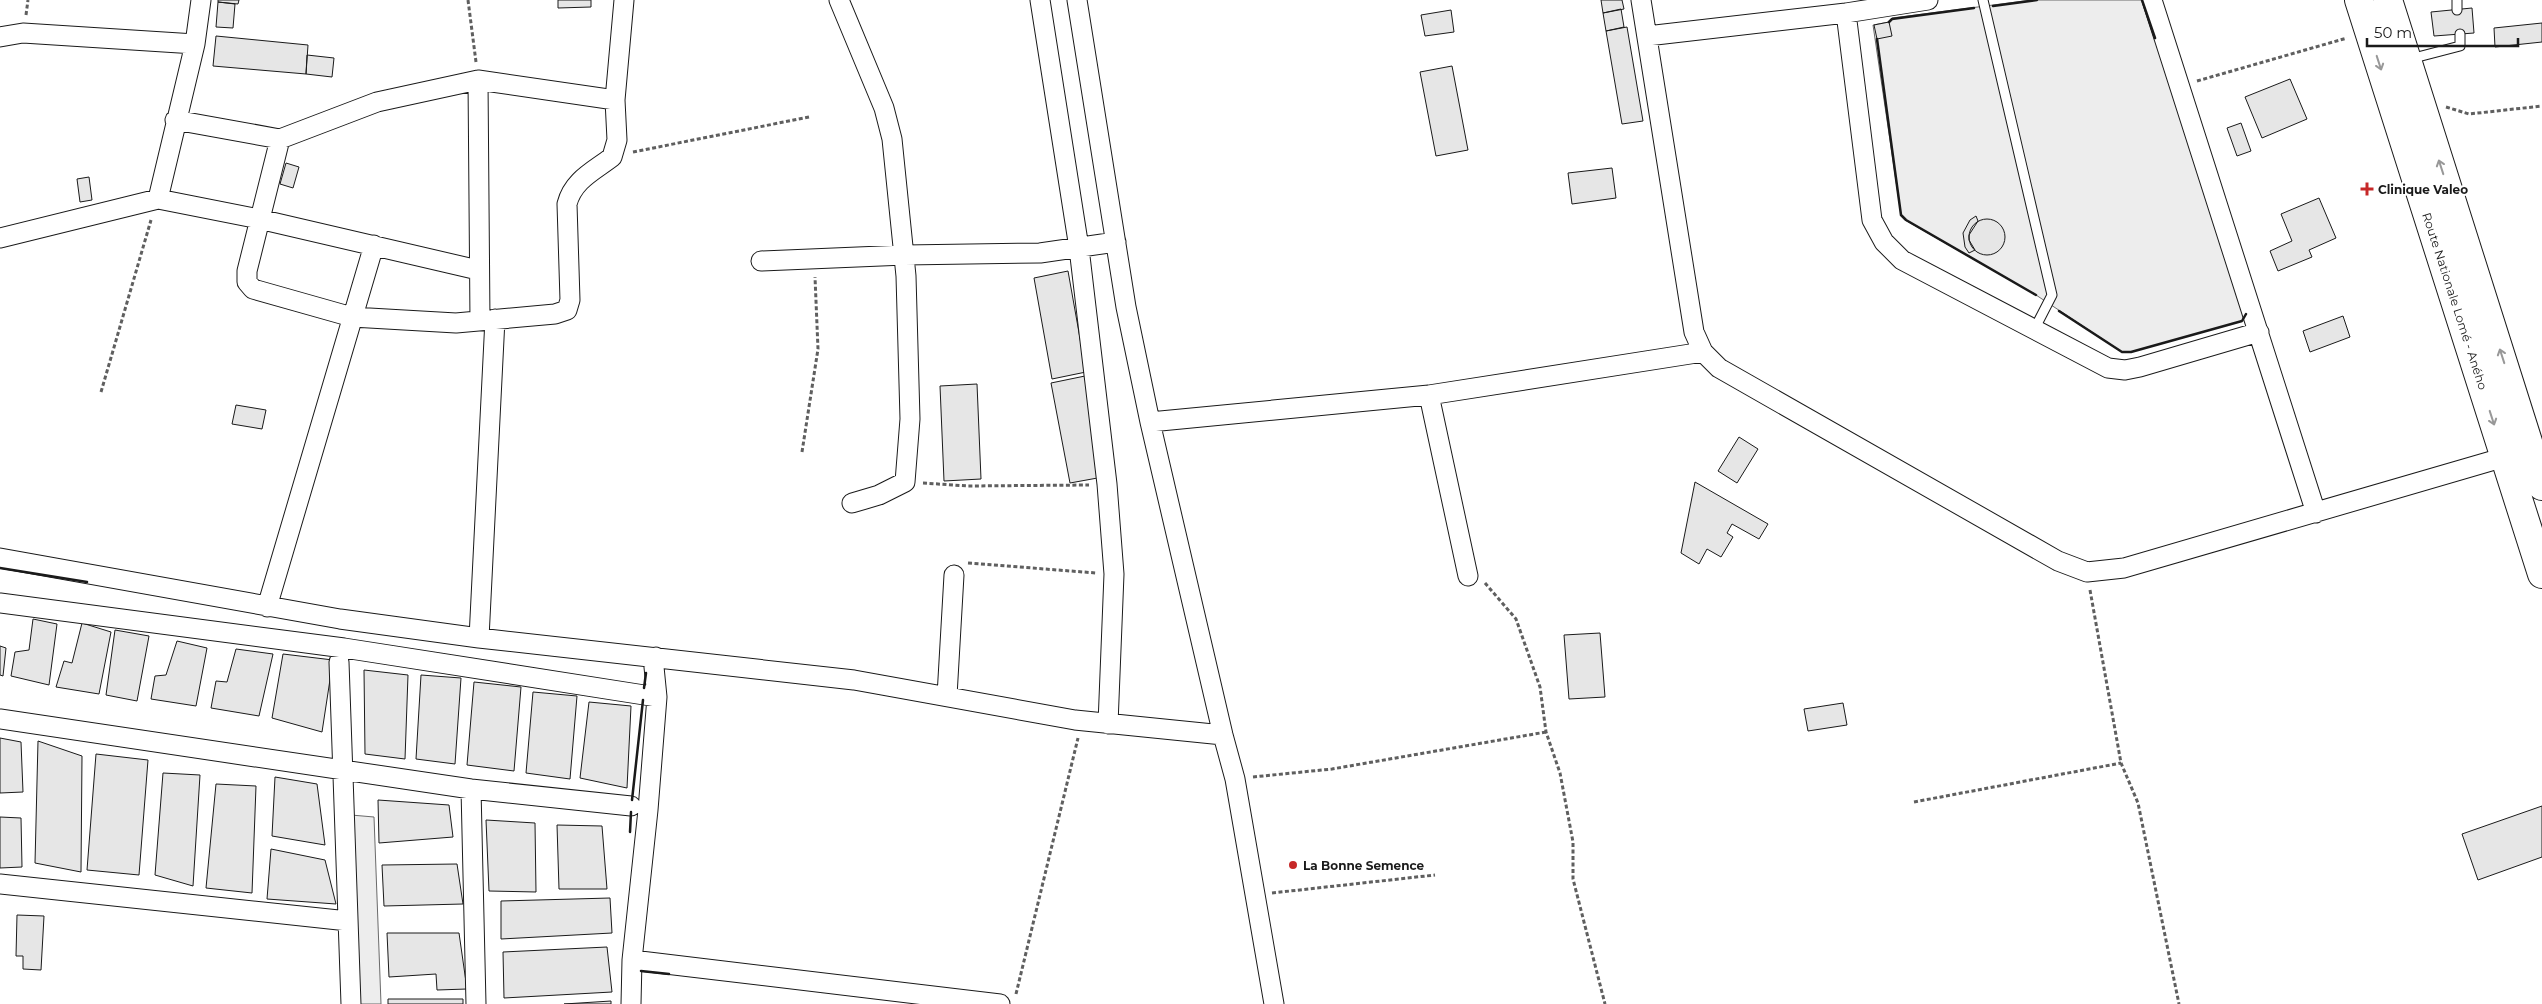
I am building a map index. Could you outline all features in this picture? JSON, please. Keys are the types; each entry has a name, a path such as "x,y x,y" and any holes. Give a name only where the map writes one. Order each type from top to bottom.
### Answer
{"highway":[{"name":"Route Nationale Lomé - Aného","path":"2359,0 2542,574"},
{"path":"2388,0 2542,486"}],"street":[{"path":"158,199 175,120 195,44 201,0"},
{"path":"280,139 247,271 247,282 253,289 352,316 456,323 555,314 567,310 570,300 567,204 570,192 578,182 612,157 617,140 615,100 624,0"},
{"path":"839,0 884,108 890,132 905,255 910,419 905,482 879,495 852,503"},
{"path":"1040,0 1079,248 1107,484 1114,574 1108,724"},
{"path":"1077,0 1126,307 1150,422 1223,736 1235,779 1257,895 1274,1004"},
{"path":"1642,0 1694,332 1703,352 1728,373 2058,561 2087,572 2124,568 2505,457"},
{"path":"1647,36 1846,13 1928,0"},
{"path":"2152,0 2316,513"},
{"path":"1846,13 1872,220 1884,242 1902,260 2108,368 2125,370 2259,332"},
{"path":"0,37 24,33 195,44"},
{"path":"175,120 280,139 377,102 478,80 615,100"},
{"path":"478,80 478,270 487,320 479,638"},
{"path":"0,238 158,199 260,218 478,270"},
{"path":"761,261 905,255 1040,253 1116,242"},
{"path":"267,607 374,245"},
{"path":"1150,422 1429,395 1703,352"},
{"path":"1429,395 1468,576"},
{"path":"0,558 267,607 479,638 854,680 1075,720 1223,736"},
{"path":"947,696 954,575"},
{"path":"0,603 344,648 657,697"},
{"path":"631,1004 632,960 648,810 657,697 654,667 656,657"},
{"path":"339,662 351,1004"},
{"path":"0,719 471,789 632,806"},
{"path":"471,789 476,1004"},
{"path":"0,884 348,921"},
{"path":"632,960 1008,999"}],"lane":[{"path":"1983,0 2047,264 2052,295 2034,330"},
{"path":"2407,60 2460,46 2460,34"}],"path":[{"path":"468,0 478,80"},
{"path":"2181,86 2337,42 2368,28"},
{"path":"2420,100 2469,114 2542,106"},
{"path":"612,157 809,116"},
{"path":"101,392 158,199"},
{"path":"802,452 818,349 815,259"},
{"path":"905,482 968,486 1107,484"},
{"path":"954,575 960,565 971,562 1114,574"},
{"path":"2087,572 2121,763 2138,803 2179,1004"},
{"path":"1468,576 1484,582 1516,619 1540,686 1546,732 1560,773 1573,842 1574,879 1605,1004"},
{"path":"1008,999 1078,741 1075,720"},
{"path":"1235,779 1332,769 1546,732"},
{"path":"1914,802 2121,763"},
{"path":"1257,895 1435,875"}],"shaded area":[{"path":"2032,0 2142,0 2250,310 2242,321 2131,352 2122,352 2036,295 1905,220 1901,215 1873,25 1889,22 1892,18"},
{"path":"351,815 374,817 381,1004 358,1004"}],"building":[{"path":"218,0 239,0 238,4 218,2"},
{"path":"558,0 591,0 591,7 558,8"},
{"path":"1601,0 1622,0 1624,9 1603,13"},
{"path":"218,2 235,4 233,28 216,27"},
{"path":"2472,8 2474,33 2434,36 2431,12"},
{"path":"1621,9 1624,27 1606,31 1603,13"},
{"path":"1451,10 1454,32 1425,36 1421,15"},
{"path":"1889,22 1892,36 1877,39 1874,25"},
{"path":"2542,23 2542,42 2495,47 2494,28"},
{"path":"1627,27 1643,121 1622,124 1606,31"},
{"path":"216,36 308,45 306,74 213,66"},
{"path":"307,55 334,58 332,77 306,74"},
{"path":"1452,66 1468,150 1436,156 1420,72"},
{"path":"2290,79 2307,119 2262,138 2245,97"},
{"path":"2241,123 2251,151 2237,156 2227,128"},
{"path":"286,163 299,167 293,188 280,184"},
{"path":"1612,168 1616,198 1572,204 1568,173"},
{"path":"89,177 92,200 80,202 77,179"},
{"path":"2319,198 2336,238 2309,250 2312,257 2278,271 2270,251 2292,241 2281,214"},
{"path":"1976,216 1978,221 1969,235 1969,240 1975,250 1969,253 1965,247 1963,233 1970,220"},
{"path":"1987,219 2000,224 2005,237 2000,250 1987,255 1974,250 1969,237 1974,224"},
{"path":"1068,271 1086,372 1052,379 1034,278"},
{"path":"2343,316 2350,337 2310,352 2303,331"},
{"path":"1085,376 1103,477 1070,483 1051,383"},
{"path":"977,384 981,479 944,481 940,386"},
{"path":"236,405 266,410 262,429 232,424"},
{"path":"1739,437 1758,449 1737,483 1718,471"},
{"path":"1695,482 1768,524 1759,539 1732,524 1727,533 1733,537 1721,557 1707,549 1699,564 1681,553"},
{"path":"33,619 57,624 49,685 11,676 15,652 29,650"},
{"path":"82,623 111,632 99,694 56,687 64,661 72,663"},
{"path":"115,630 149,636 137,701 106,695"},
{"path":"1600,633 1605,697 1569,699 1564,635"},
{"path":"177,641 207,648 196,706 151,699 155,676 166,675"},
{"path":"0,646 6,648 3,676 0,675"},
{"path":"236,649 273,654 259,716 211,708 216,681 227,682"},
{"path":"283,654 333,660 322,732 272,718"},
{"path":"364,670 408,675 405,759 365,754"},
{"path":"421,675 461,678 455,764 416,759"},
{"path":"474,682 521,687 514,771 467,765"},
{"path":"533,692 577,696 570,779 526,773"},
{"path":"589,702 631,706 627,788 580,778"},
{"path":"1843,703 1847,725 1808,731 1804,709"},
{"path":"0,738 21,742 23,792 0,793"},
{"path":"38,741 82,756 81,872 35,863"},
{"path":"96,754 148,760 139,875 87,870"},
{"path":"163,773 200,775 193,886 155,875"},
{"path":"275,777 317,784 325,845 272,836"},
{"path":"216,784 256,786 252,893 206,888"},
{"path":"378,800 449,805 453,837 379,843"},
{"path":"2542,806 2542,857 2478,880 2462,834"},
{"path":"0,817 21,818 22,867 0,868"},
{"path":"486,820 535,823 536,892 489,891"},
{"path":"557,825 602,826 607,889 559,889"},
{"path":"271,849 325,860 336,904 267,899"},
{"path":"457,864 463,904 384,906 382,865"},
{"path":"610,898 612,933 501,939 501,901"},
{"path":"17,915 44,916 41,970 23,969 23,956 16,956"},
{"path":"387,933 459,933 467,989 437,990 436,974 389,977"},
{"path":"607,947 612,992 504,998 503,952"},
{"path":"388,999 463,999 463,1004 388,1004"},
{"path":"611,1001 611,1004 564,1004"}],"wall":[{"path":"1993,6 2037,0"},
{"path":"2142,0 2155,38"},
{"path":"1889,22 1892,19 1974,8"},
{"path":"1877,39 1901,215 1906,220 2036,295"},
{"path":"2059,311 2122,352 2131,352 2242,321 2246,314"},
{"path":"0,568 87,582"},
{"path":"644,688 646,673"},
{"path":"632,800 643,700"},
{"path":"630,832 631,812"},
{"path":"641,971 669,974"}],"place":[{"name":"Clinique Valeo","path":"2367,189"},
{"name":"La Bonne Semence","path":"1293,865"}]}
